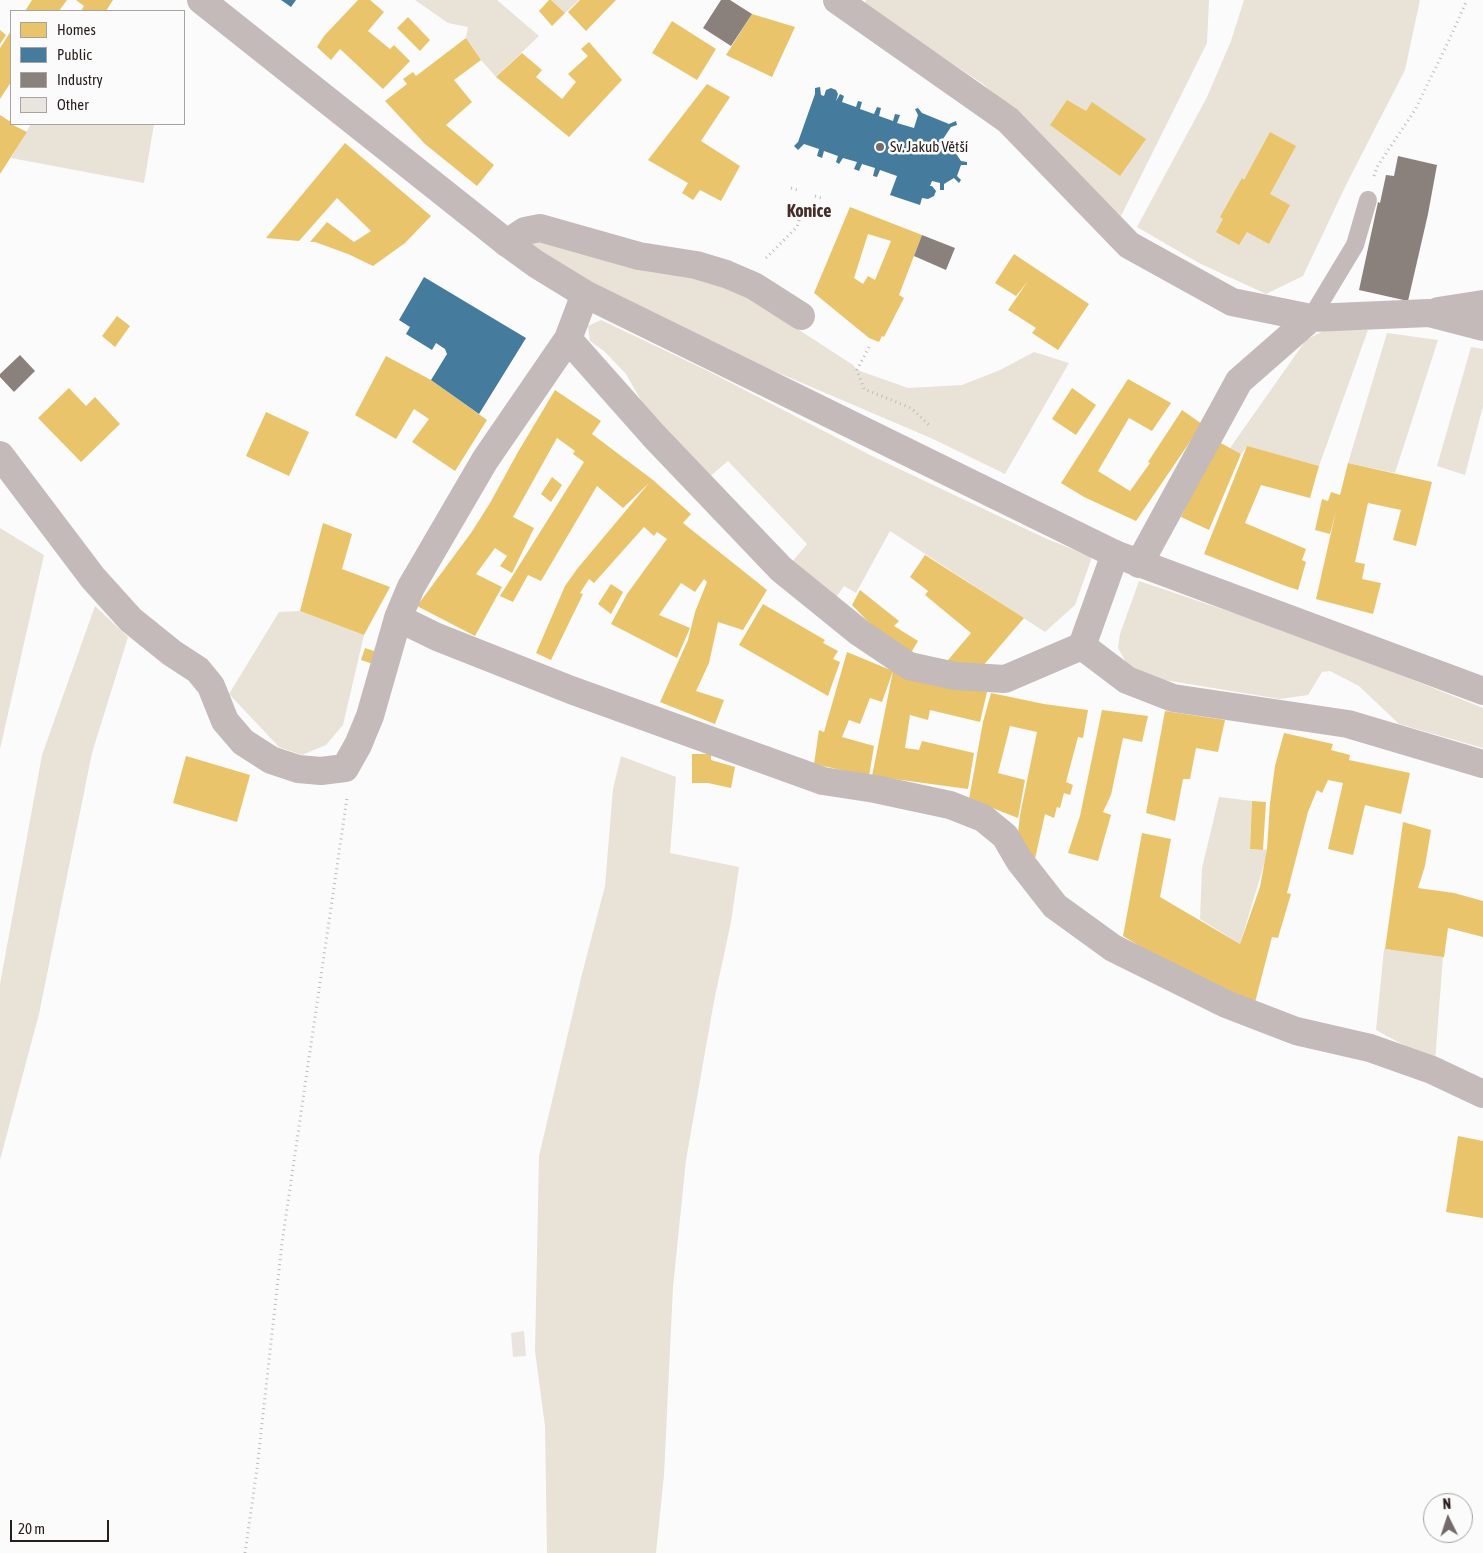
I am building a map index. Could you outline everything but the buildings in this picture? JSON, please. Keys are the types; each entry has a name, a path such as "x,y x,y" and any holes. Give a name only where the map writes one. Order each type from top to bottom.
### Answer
{"street":[{"path":"200,0 507,243 536,264 585,294 1127,559 1483,692"},
{"path":"837,0 1008,120 1128,245 1232,302 1311,318 1429,313 1483,304"},
{"path":"507,243 525,231 540,228 639,256 696,265 726,274 754,286 802,316"},
{"path":"0,456 93,578 131,620 172,653 198,670 212,686 224,721 244,742 271,760 298,769 321,772 344,768 358,745 370,716 398,618 412,587 485,460 568,339 585,294"},
{"path":"1429,313 1483,327"},
{"path":"568,339 654,436 781,568 860,633 910,666 955,676 1005,679 1082,646 1127,559 1240,381 1311,318"},
{"path":"398,618 437,637 571,690 823,781 875,789 950,805 982,818 1005,836 1019,860 1055,906 1113,948 1226,1004 1296,1031 1370,1048 1432,1070 1483,1094"},
{"path":"1082,646 1127,680 1173,698 1348,724 1483,764"}],"lane":[{"path":"1311,318 1355,245 1368,200"}],"path":[{"path":"1368,200 1377,167 1415,110 1467,0"},
{"path":"791,188 800,192"},
{"path":"815,196 824,199"},
{"path":"769,255 797,227 804,203"},
{"path":"869,348 857,370 864,389 911,408 934,431"},
{"path":"245,1553 257,1470 282,1243 349,784 344,768"}],"shaded area":[{"path":"415,0 497,0 539,36 496,77 481,60 466,38 468,27 448,23"},
{"path":"551,0 579,0 565,13"},
{"path":"866,0 1209,0 1207,43 1121,216 1086,189 1013,111 983,84 864,5"},
{"path":"1244,0 1420,0 1405,70 1346,185 1303,276 1266,294 1199,263 1137,227 1207,97 1231,41"},
{"path":"30,125 154,125 144,183 11,158"},
{"path":"532,239 676,272 726,287 756,302 853,365 857,370 908,388 962,385 1000,370 1034,352 1069,363 1005,474 933,439 739,356 545,260 529,250"},
{"path":"601,320 706,370 872,456 1047,539 1092,557 1075,605 1045,632 890,531 856,593 844,586 837,596 807,580 792,562 807,544 728,461 708,478 646,409 626,374 604,351 590,341 588,326"},
{"path":"1332,326 1368,330 1319,466 1247,447 1241,454 1230,448 1306,340"},
{"path":"1387,333 1438,340 1395,473 1348,463"},
{"path":"1471,347 1483,349 1483,406 1465,475 1437,466"},
{"path":"0,528 44,555 0,749"},
{"path":"1139,581 1305,637 1483,708 1483,748 1399,724 1359,686 1330,671 1322,672 1308,695 1280,699 1152,678 1127,664 1118,648 1120,634"},
{"path":"95,606 128,637 92,753 39,1014 0,1160 0,984 42,755"},
{"path":"300,611 364,635 343,725 326,745 302,755 279,747 229,694 279,612"},
{"path":"621,756 676,777 670,853 739,867 731,922 714,1001 686,1160 673,1287 664,1475 656,1553 547,1553 545,1426 535,1351 539,1156 605,886 613,789"},
{"path":"1219,797 1252,801 1250,849 1263,850 1269,848 1240,944 1200,919 1202,868"},
{"path":"1384,949 1443,956 1435,1062 1376,1030"}],"place":[{"name":"Sv. Jakub Větší","path":"880,147"}],"district":[{"name":"Konice","path":"809,211"}]}
